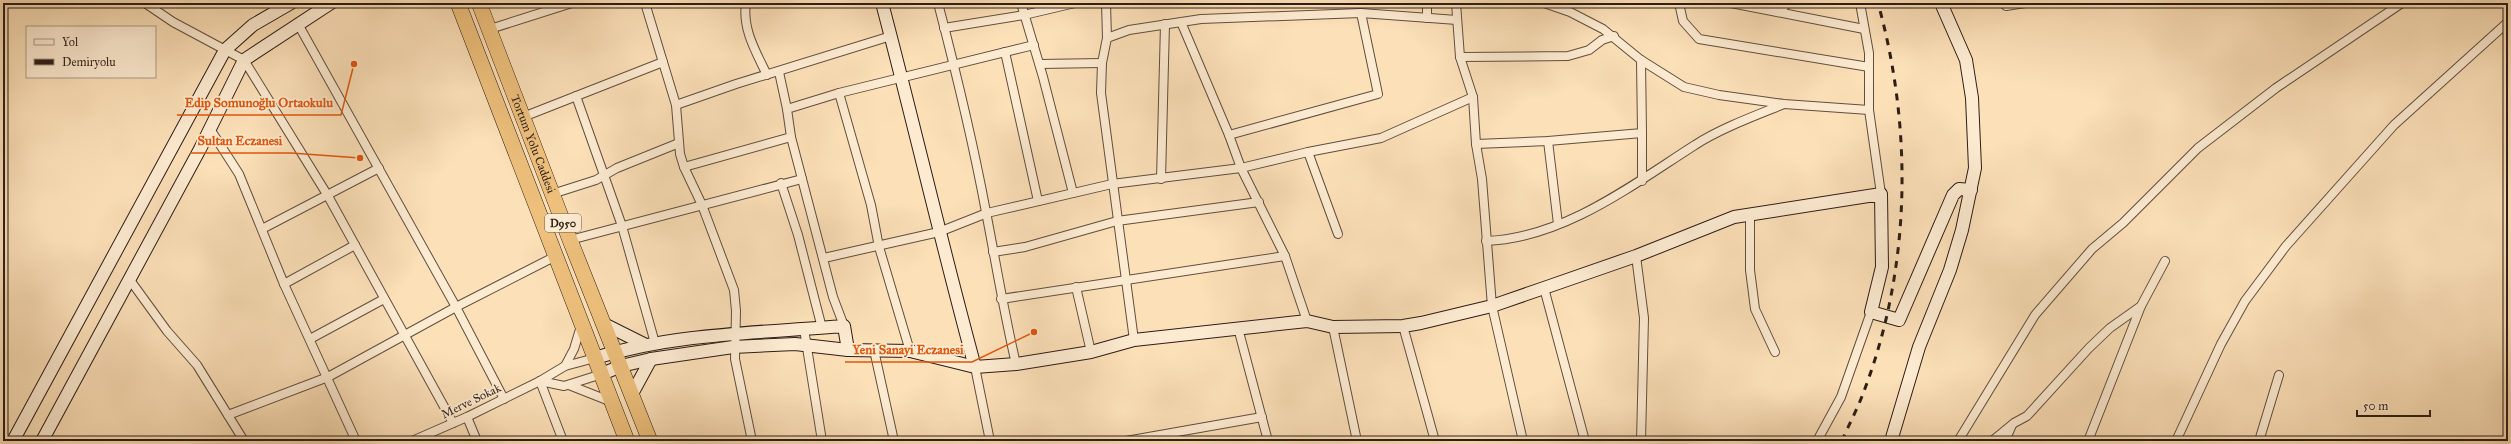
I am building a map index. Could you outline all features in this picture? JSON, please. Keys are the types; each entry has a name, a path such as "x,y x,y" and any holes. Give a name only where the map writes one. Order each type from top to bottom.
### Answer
{"highway":[{"name":"Tortum Yolu Caddesi","path":"458,3 627,441"},
{"name":"Tortum Yolu Caddesi","path":"479,3 552,194 650,441"}],"street":[{"path":"145,3 244,60 328,196 453,424"},
{"path":"14,441 225,50 253,26 291,3"},
{"path":"42,441 130,280 210,129 244,60 331,3"},
{"path":"490,29 572,3"},
{"path":"645,3 676,106 679,143 684,167 702,205 734,290 736,311 733,347 752,441"},
{"path":"746,3 745,23 767,75"},
{"path":"882,3 903,78 939,232 975,367 990,441"},
{"path":"938,3 955,64 987,213 1001,299 1016,364"},
{"path":"1021,3 1040,64 1073,193"},
{"path":"944,28 1024,15 1076,3"},
{"path":"1106,3 1107,38 1102,63 1101,93 1134,340"},
{"path":"1427,3 1427,18"},
{"path":"1456,3 1460,57 1474,97 1476,144 1482,179 1492,306 1523,441"},
{"path":"1544,3 1570,12 1614,36 1641,60 1684,87 1719,95 1784,104 1869,110"},
{"path":"1679,3 1683,20 1699,39 1869,67"},
{"path":"1731,3 1864,29"},
{"path":"1778,12 1788,3"},
{"path":"1817,441 1841,397 1871,312 1882,268 1881,194 1869,110 1869,67 1860,3"},
{"path":"1891,441 1918,347 1950,270 1962,230 1975,168 1972,98 1966,60 1941,3"},
{"path":"2003,3 2006,6 2025,3"},
{"path":"1958,441 2035,316 2092,249 2123,223 2198,148 2276,88 2402,3"},
{"path":"1107,38 1129,30 1201,19 1361,13 1457,20"},
{"path":"1229,134 1378,94 1361,13"},
{"path":"1181,22 1229,134 1241,168 1285,256 1307,321"},
{"path":"2176,441 2221,344 2245,301 2286,246 2394,125 2508,22"},
{"path":"298,24 456,307 504,399"},
{"path":"1161,179 1165,24"},
{"path":"676,106 767,75 891,36"},
{"path":"1460,57 1568,56 1589,50 1602,40 1614,36"},
{"path":"787,109 839,93 1034,45"},
{"path":"1005,52 1038,201"},
{"path":"1641,60 1642,182"},
{"path":"523,117 663,62"},
{"path":"1040,64 1102,63"},
{"path":"779,72 791,137 824,258 832,297 844,326 848,350"},
{"path":"839,93 871,205 879,247 910,351"},
{"path":"576,96 622,226 651,344"},
{"path":"824,258 879,247 939,232 987,213 1112,184 1241,168 1308,152 1380,138 1474,97"},
{"path":"1486,241 1508,240 1558,224 1642,182 1697,144 1784,104"},
{"path":"210,129 239,174 284,284 328,377 356,441"},
{"path":"1476,144 1548,141 1642,133"},
{"path":"684,167 791,137"},
{"path":"1548,141 1558,224"},
{"path":"552,194 596,180 617,168 679,143"},
{"path":"1308,152 1338,234"},
{"path":"262,230 379,168"},
{"path":"570,240 781,183 802,179"},
{"path":"781,183 798,234 822,328"},
{"path":"1871,312 1899,320 1953,195 1959,190 1971,190"},
{"path":"540,381 564,386 602,374 620,366 651,359 733,347 806,345 848,350 910,351 975,367 1016,364 1091,352 1134,340 1307,321 1333,327 1403,326 1492,306 1636,256 1734,217 1881,194"},
{"path":"993,252 1025,247 1117,221 1259,202"},
{"path":"1750,215 1750,270 1755,309 1775,352"},
{"path":"284,284 354,245"},
{"path":"228,415 328,377 456,307 556,256"},
{"path":"1001,299 1076,287 1126,282 1285,256"},
{"path":"1636,256 1644,318 1641,441"},
{"path":"2088,441 2142,306 2165,261"},
{"path":"130,280 167,331 197,365 244,441"},
{"path":"1076,287 1091,352"},
{"path":"1544,288 1585,441"},
{"path":"310,339 384,298"},
{"path":"1992,441 2014,422 2027,416 2089,348 2110,328 2142,306"},
{"path":"604,324 651,344"},
{"path":"565,366 574,349 582,325"},
{"path":"595,358 651,344 734,333 844,326"},
{"path":"1403,326 1435,441"},
{"path":"1333,327 1357,441"},
{"path":"1238,328 1268,441"},
{"path":"804,329 822,441"},
{"path":"874,350 894,441"},
{"name":"Merve Sokak","path":"412,441 453,424 504,399 540,381 565,366 595,358"},
{"path":"632,394 651,359"},
{"path":"2259,441 2279,375"},
{"path":"540,381 563,441"},
{"path":"569,384 612,402"},
{"path":"467,417 477,441"},
{"path":"1126,441 1262,417"},
{"path":"2006,441 2014,422"}],"railway":[{"path":"1842,441 1862,397 1880,344 1891,296 1898,247 1902,198 1901,149 1897,99 1889,51 1878,3"}],"place":[{"name":"Edip Somunoğlu Ortaokulu","path":"354,64"},
{"name":"Sultan Eczanesi","path":"360,158"},
{"name":"Yeni Sanayi Eczanesi","path":"1034,332"}]}
